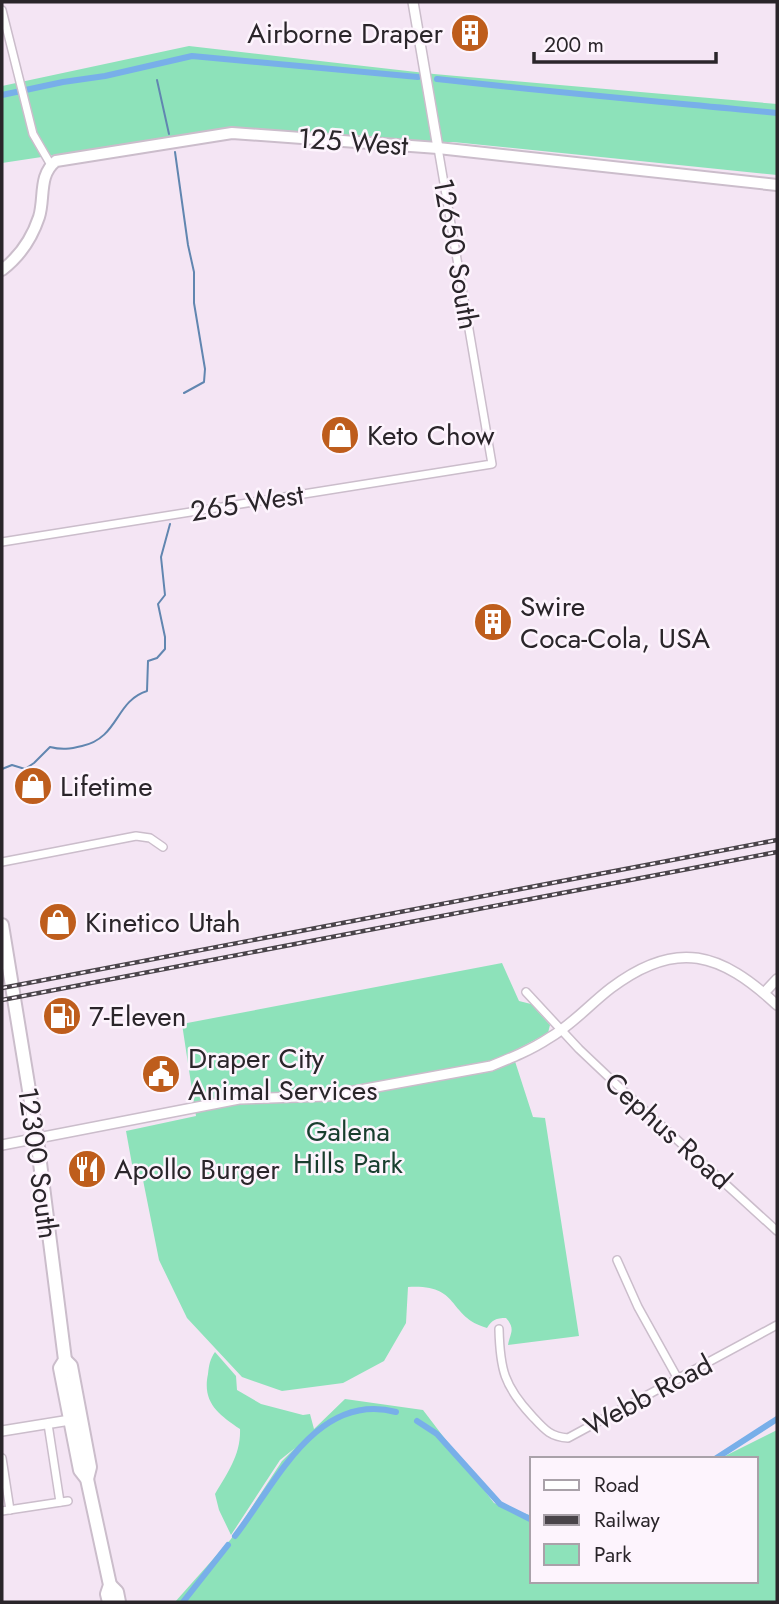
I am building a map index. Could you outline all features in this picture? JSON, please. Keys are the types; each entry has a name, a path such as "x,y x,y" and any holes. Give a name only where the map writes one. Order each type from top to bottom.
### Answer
{"main road":[{"name":"125 West","path":"51,165 64,158 232,133 438,148 777,185"},
{"path":"2,270 19,254 33,233 41,209 45,175 51,165"},
{"name":"12300 South","path":"2,925 37,1139 65,1360 71,1366 90,1467 87,1479"},
{"name":"12300 South","path":"65,1360 60,1368 70,1420 80,1470 87,1479 110,1585"},
{"path":"108,1602 110,1585 117,1592 119,1602"}],"street":[{"name":"12650 South","path":"413,2 492,464"},
{"path":"2,10 33,134 51,165"},
{"name":"265 West","path":"2,542 492,464"},
{"path":"2,862 136,836 150,838 163,847"},
{"path":"2,1145 240,1099 327,1096 491,1066 551,1038 625,978 646,967 674,958 690,957 713,961 730,968 777,1005"},
{"path":"764,993 777,979"},
{"name":"Cephus Road","path":"526,992 617,1085 777,1231"},
{"path":"617,1260 638,1307 678,1379"},
{"name":"Webb Road","path":"499,1329 503,1369 513,1395 547,1432 568,1438 777,1325"},
{"path":"2,1431 70,1420"},
{"path":"2,1458 6,1510 64,1501 48,1424"}],"green space":[{"path":"189,46 434,74 777,104 777,175 453,142 419,144 250,128 233,128 2,163 2,86"},
{"name":"Galena Hills Park","path":"502,963 519,1001 531,1004 550,1025 548,1033 512,1052 533,1117 545,1118 579,1336 508,1345 512,1328 506,1318 495,1320 487,1328 474,1323 446,1295 437,1290 408,1287 406,1323 384,1361 343,1383 282,1391 242,1377 187,1318 159,1260 143,1180 135,1181 126,1131 196,1116 182,1024"},
{"path":"215,1352 236,1376 237,1390 261,1404 303,1415 310,1414 314,1429 345,1399 423,1410 494,1503 530,1515 530,1583 758,1583 758,1457 723,1457 777,1430 777,1602 175,1602 231,1539 282,1461 295,1448 280,1460 231,1535 215,1494 236,1455 240,1429 225,1418 210,1400 207,1384 210,1362"}],"waterway":[{"path":"2,95 192,56 418,77"},
{"path":"437,79 777,113"},
{"path":"157,80 169,134"},
{"path":"175,152 194,272 194,303 205,369 204,382 184,393"},
{"path":"2,769 12,765 25,769 50,747 70,748 94,742 110,728 129,703 147,691 148,661 157,658 165,649 158,604 165,595 161,557 170,524"},
{"path":"235,1536 282,1469 300,1447 320,1429 343,1415 368,1409 396,1412"},
{"path":"718,1457 777,1419"},
{"path":"417,1421 437,1434 500,1504 530,1519"},
{"path":"183,1602 228,1545"}],"railway":[{"path":"2,988 777,840"},
{"path":"2,1000 777,852"}],"place":[{"name":"Airborne Draper","path":"470,33"},
{"name":"Keto Chow","path":"340,435"},
{"name":"Swire Coca-Cola, USA","path":"493,622"},
{"name":"Lifetime","path":"33,786"},
{"name":"Kinetico Utah","path":"58,922"},
{"name":"7-Eleven","path":"62,1016"},
{"name":"Draper City Animal Services","path":"161,1074"},
{"name":"Apollo Burger","path":"87,1169"}]}
